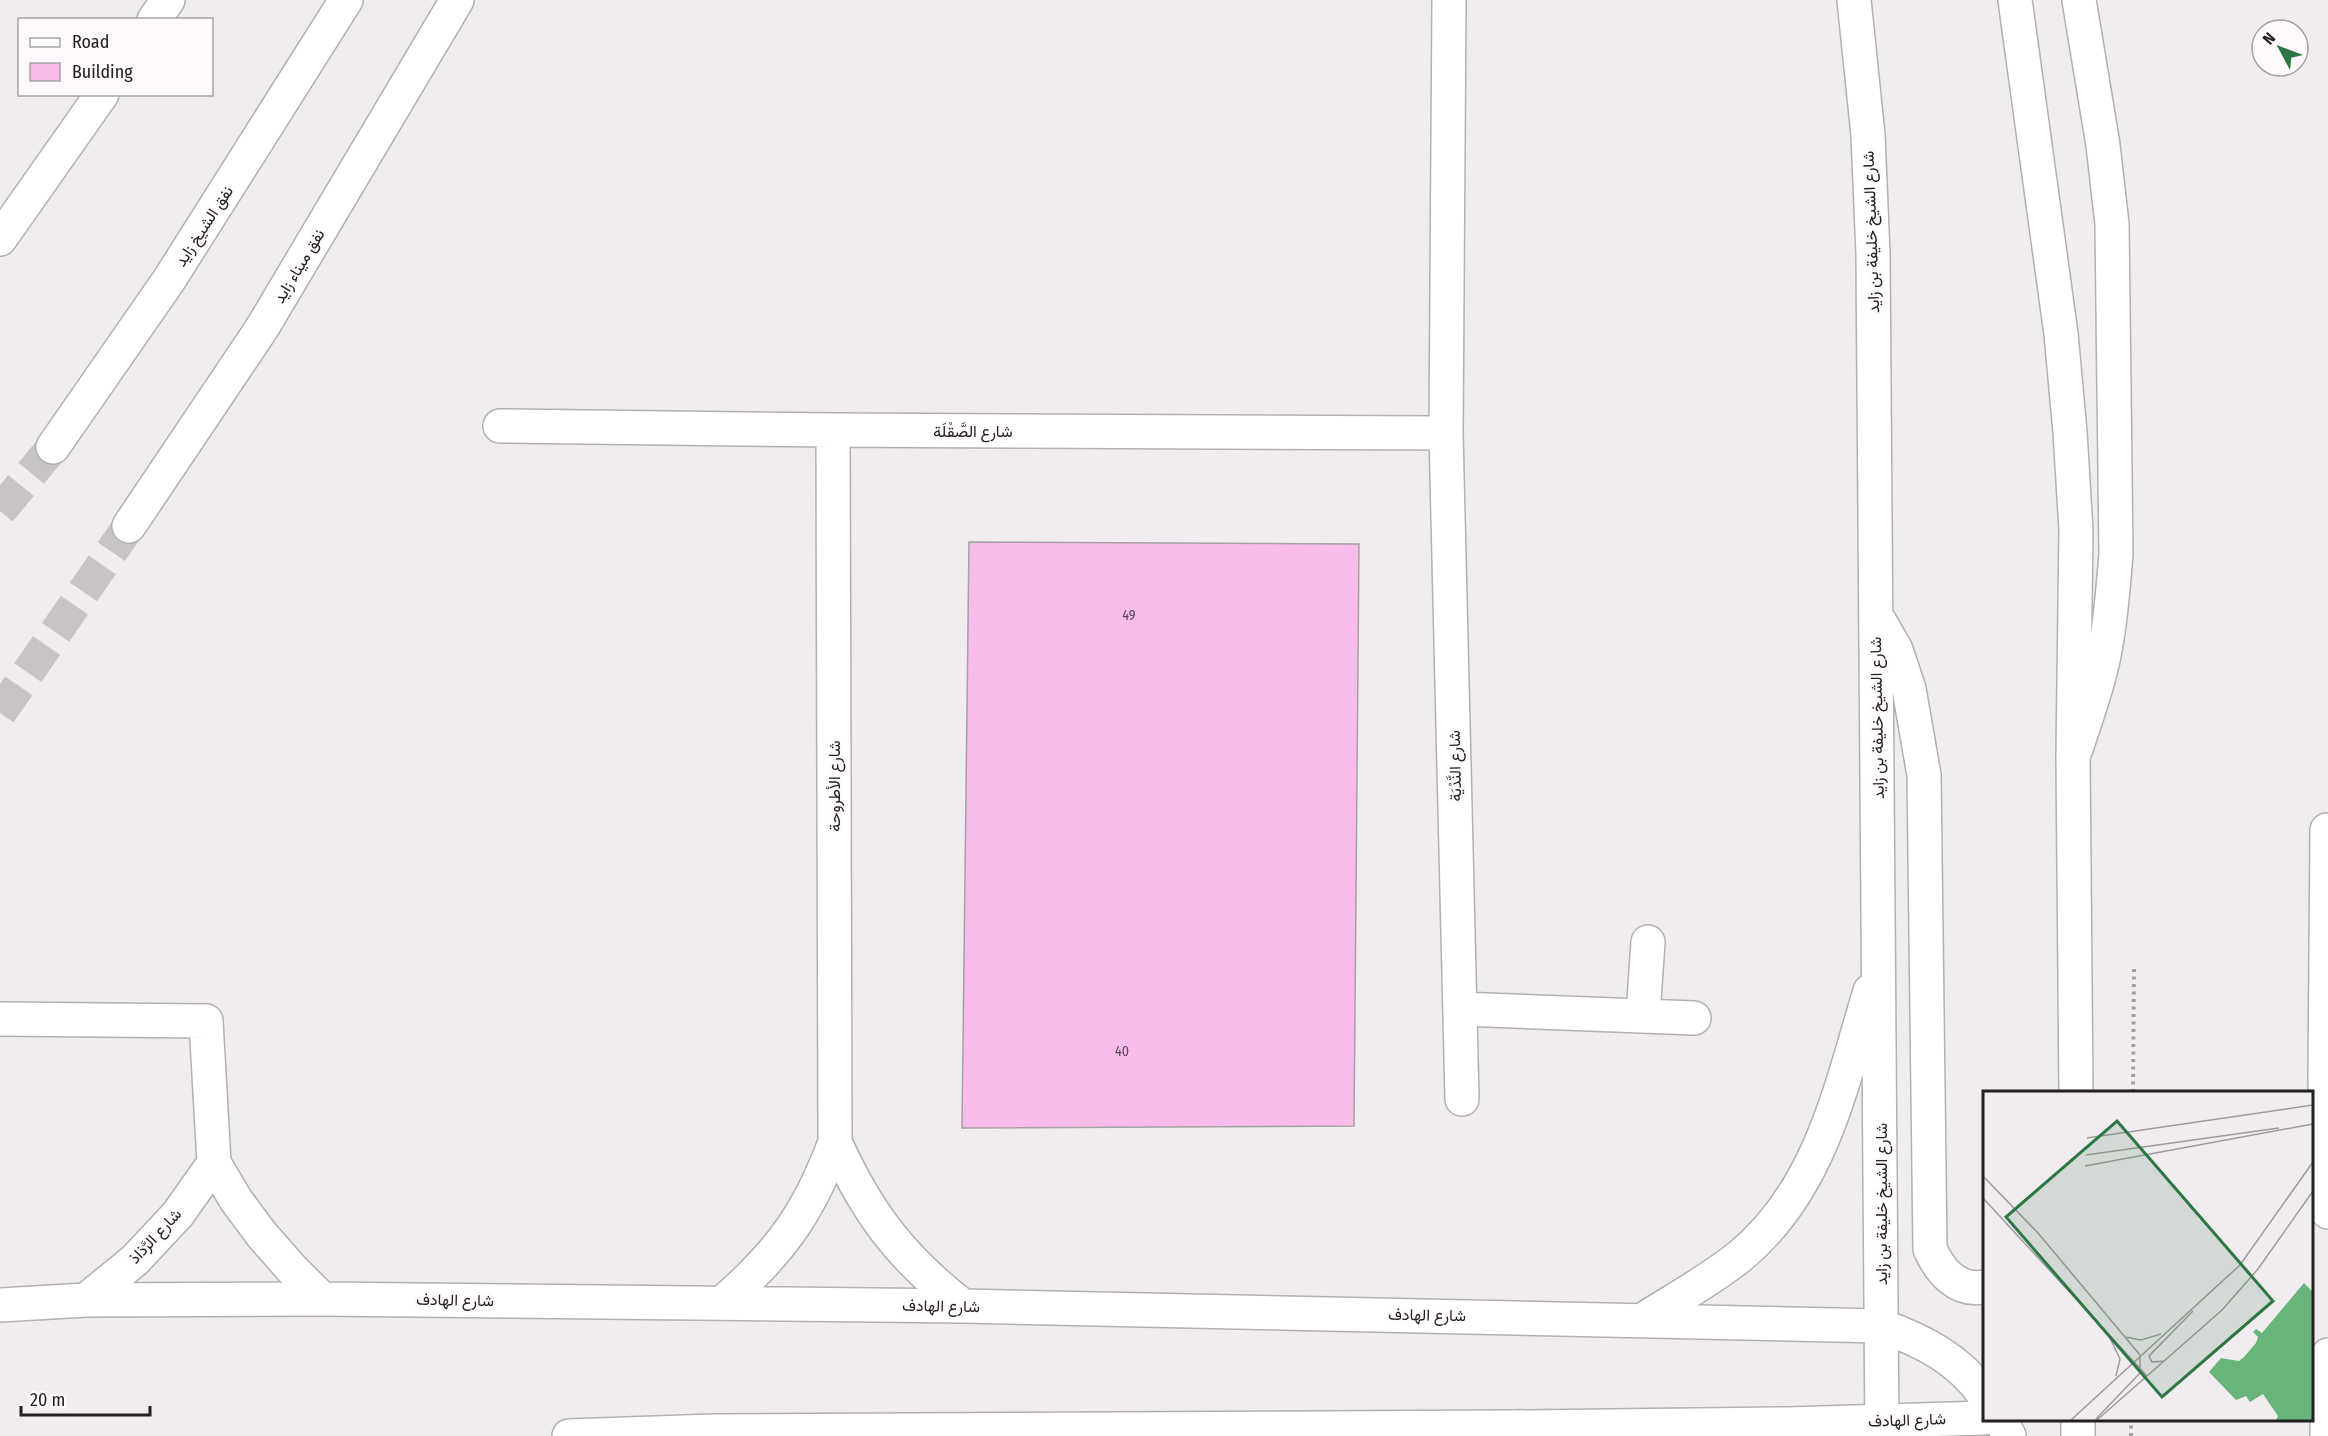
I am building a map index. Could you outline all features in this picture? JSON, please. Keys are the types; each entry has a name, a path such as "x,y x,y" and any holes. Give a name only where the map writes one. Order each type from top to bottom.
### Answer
{"main road":[{"path":"155,18 168,0"},
{"name":"نفق الشيخ زايد","path":"53,447 187,252 346,0"},
{"name":"نفق ميناء زايد","path":"129,526 262,328 457,0"},
{"name":"شارع النَّدْيَة","path":"1449,0 1446,433 1462,1099"},
{"name":"شارع الشيخ خليفة بن زايد","path":"1854,0 1868,135 1873,254 1882,1428"},
{"path":"2015,0 2059,322 2070,432 2076,530 2073,756 2076,1091"},
{"path":"2073,756 2104,657 2112,605 2116,554 2112,224 2103,145 2079,0"},
{"path":"0,239 101,96"},
{"name":"شارع الصَّقْلَة","path":"500,426 1446,433"},
{"name":"شارع الأطروحة","path":"722,1303 771,1258 792,1232 823,1173 835,1142 833,430"},
{"path":"1876,615 1896,650 1910,689 1924,775 1930,1250 1940,1269 1957,1283 1983,1287"},
{"path":"2327,830 2325,1078 2328,1212"},
{"path":"1643,1015 1648,942"},
{"path":"1644,1319 1740,1256 1776,1221 1807,1176 1828,1128 1880,961"},
{"path":"1461,1010 1694,1017"},
{"path":"0,1019 206,1021 214,1163 236,1200 262,1235 322,1299"},
{"name":"شارع الأطروحة","path":"835,1142 866,1205 886,1233 935,1284 963,1306"},
{"name":"شارع الرَّذاذ","path":"86,1300 135,1260 178,1214 214,1163"},
{"name":"شارع الهادف","path":"0,1305 86,1300 322,1299 722,1303 1644,1319 1882,1326 1918,1339 1950,1359 1983,1394"},
{"path":"2327,1436 2328,1355"},
{"name":"شارع الهادف","path":"569,1436 1516,1431 1788,1424 1882,1428 1983,1418"},
{"path":"2002,1421 2009,1436"}],"path":[{"path":"2133,1091 2134,969"},
{"path":"2131,1436 2132,1421"}],"building":[{"path":"969,542 1359,544 1354,1126 962,1128"}],"tunnel":[{"path":"0,511 53,447"},
{"path":"0,713 129,526"}]}
